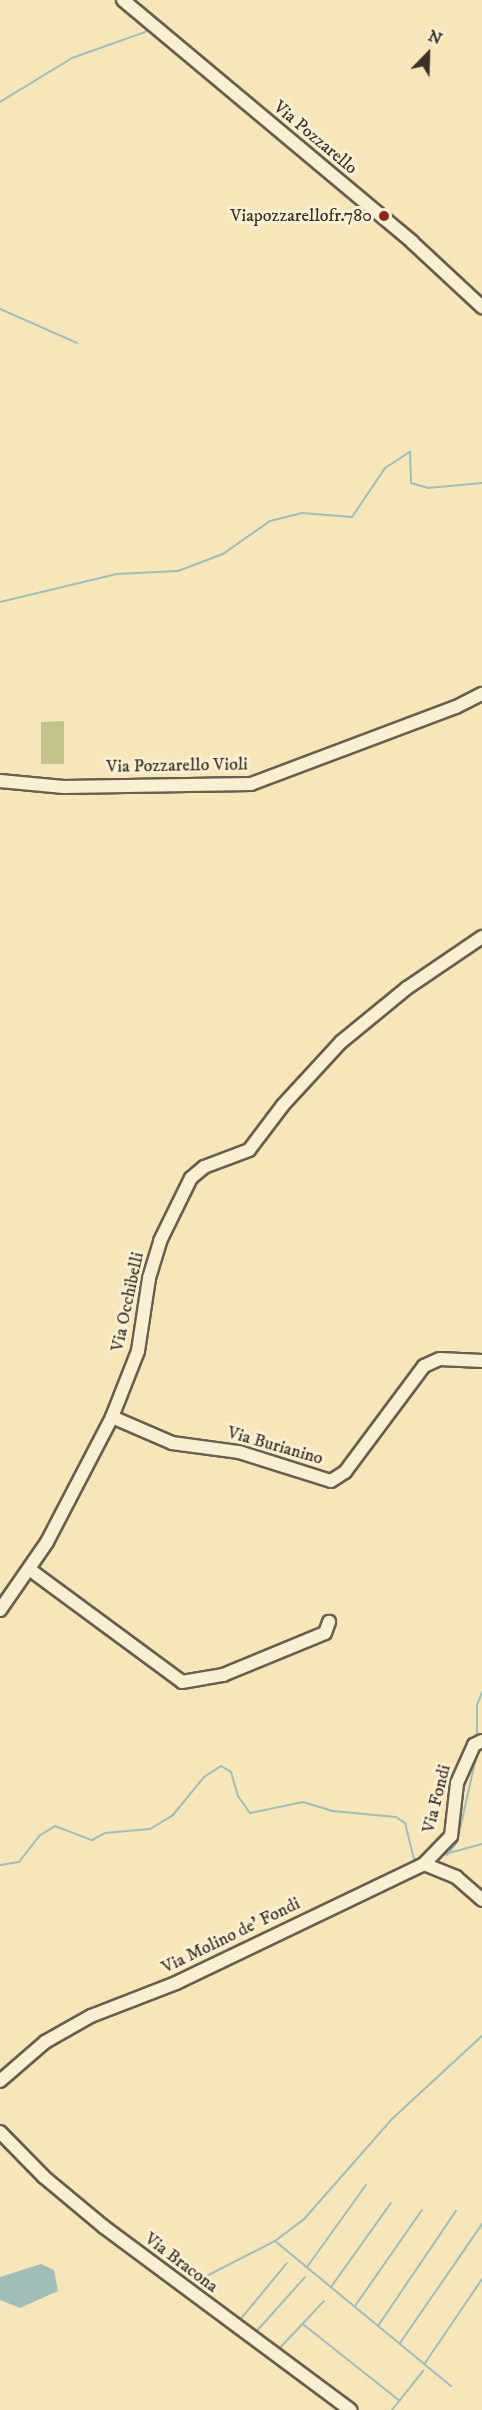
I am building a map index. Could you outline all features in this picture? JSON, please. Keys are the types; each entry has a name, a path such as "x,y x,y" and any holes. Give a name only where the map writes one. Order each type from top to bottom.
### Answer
{"street":[{"name":"Via Pozzarello","path":"123,0 412,242 482,307"},
{"name":"Via Pozzarello Violi","path":"0,781 64,787 251,784 456,707 482,694"},
{"name":"Via Occhibelli","path":"0,1610 29,1569 112,1417 138,1351 149,1278 160,1241 191,1178 204,1167 249,1150 283,1105 341,1042 407,988 482,937"},
{"name":"Via Burianino","path":"112,1417 172,1443 238,1452 331,1481 345,1472 424,1366 440,1359 482,1361"},
{"path":"29,1569 182,1682 223,1675 325,1633 329,1622"},
{"name":"Via Fondi","path":"424,1864 450,1836 457,1783 474,1745 482,1741"},
{"path":"424,1864 456,1877 482,1900"},
{"name":"Via Molino de' Fondi","path":"0,2081 45,2042 91,2016 176,1983 424,1864"},
{"name":"Via Bracona","path":"0,2132 44,2177 104,2227 350,2410"}],"green space":[{"path":"64,721 64,764 41,764 41,722"}],"water":[{"path":"41,2264 54,2270 58,2291 20,2308 0,2300 0,2277"}],"waterway":[{"path":"0,102 72,58 148,31"},
{"path":"0,309 77,343"},
{"path":"0,602 117,574 178,571 223,554 270,521 302,513 352,517 385,468 410,452 411,483 428,488 482,483"},
{"path":"477,1738 477,1705 482,1692"},
{"path":"447,1855 457,1842 477,1753"},
{"path":"0,1865 19,1862 39,1836 55,1826 92,1840 105,1833 150,1829 173,1815 204,1777 221,1766 231,1772 238,1796 250,1813 303,1802 333,1811 396,1817 405,1823 414,1859 423,1858"},
{"path":"438,1856 482,1844"},
{"path":"191,2284 275,2241 305,2218 393,2118 482,2036"},
{"path":"307,2267 366,2185"},
{"path":"331,2287 391,2203"},
{"path":"355,2306 422,2210"},
{"path":"378,2326 456,2211"},
{"path":"400,2343 482,2224"},
{"path":"275,2241 451,2386"},
{"path":"239,2321 287,2263"},
{"path":"255,2333 305,2277"},
{"path":"425,2363 482,2279"},
{"path":"278,2350 324,2301"},
{"path":"304,2325 400,2401"},
{"path":"392,2410 423,2371"}],"place":[{"name":"Viapozzarellofr.780","path":"384,216"}]}
